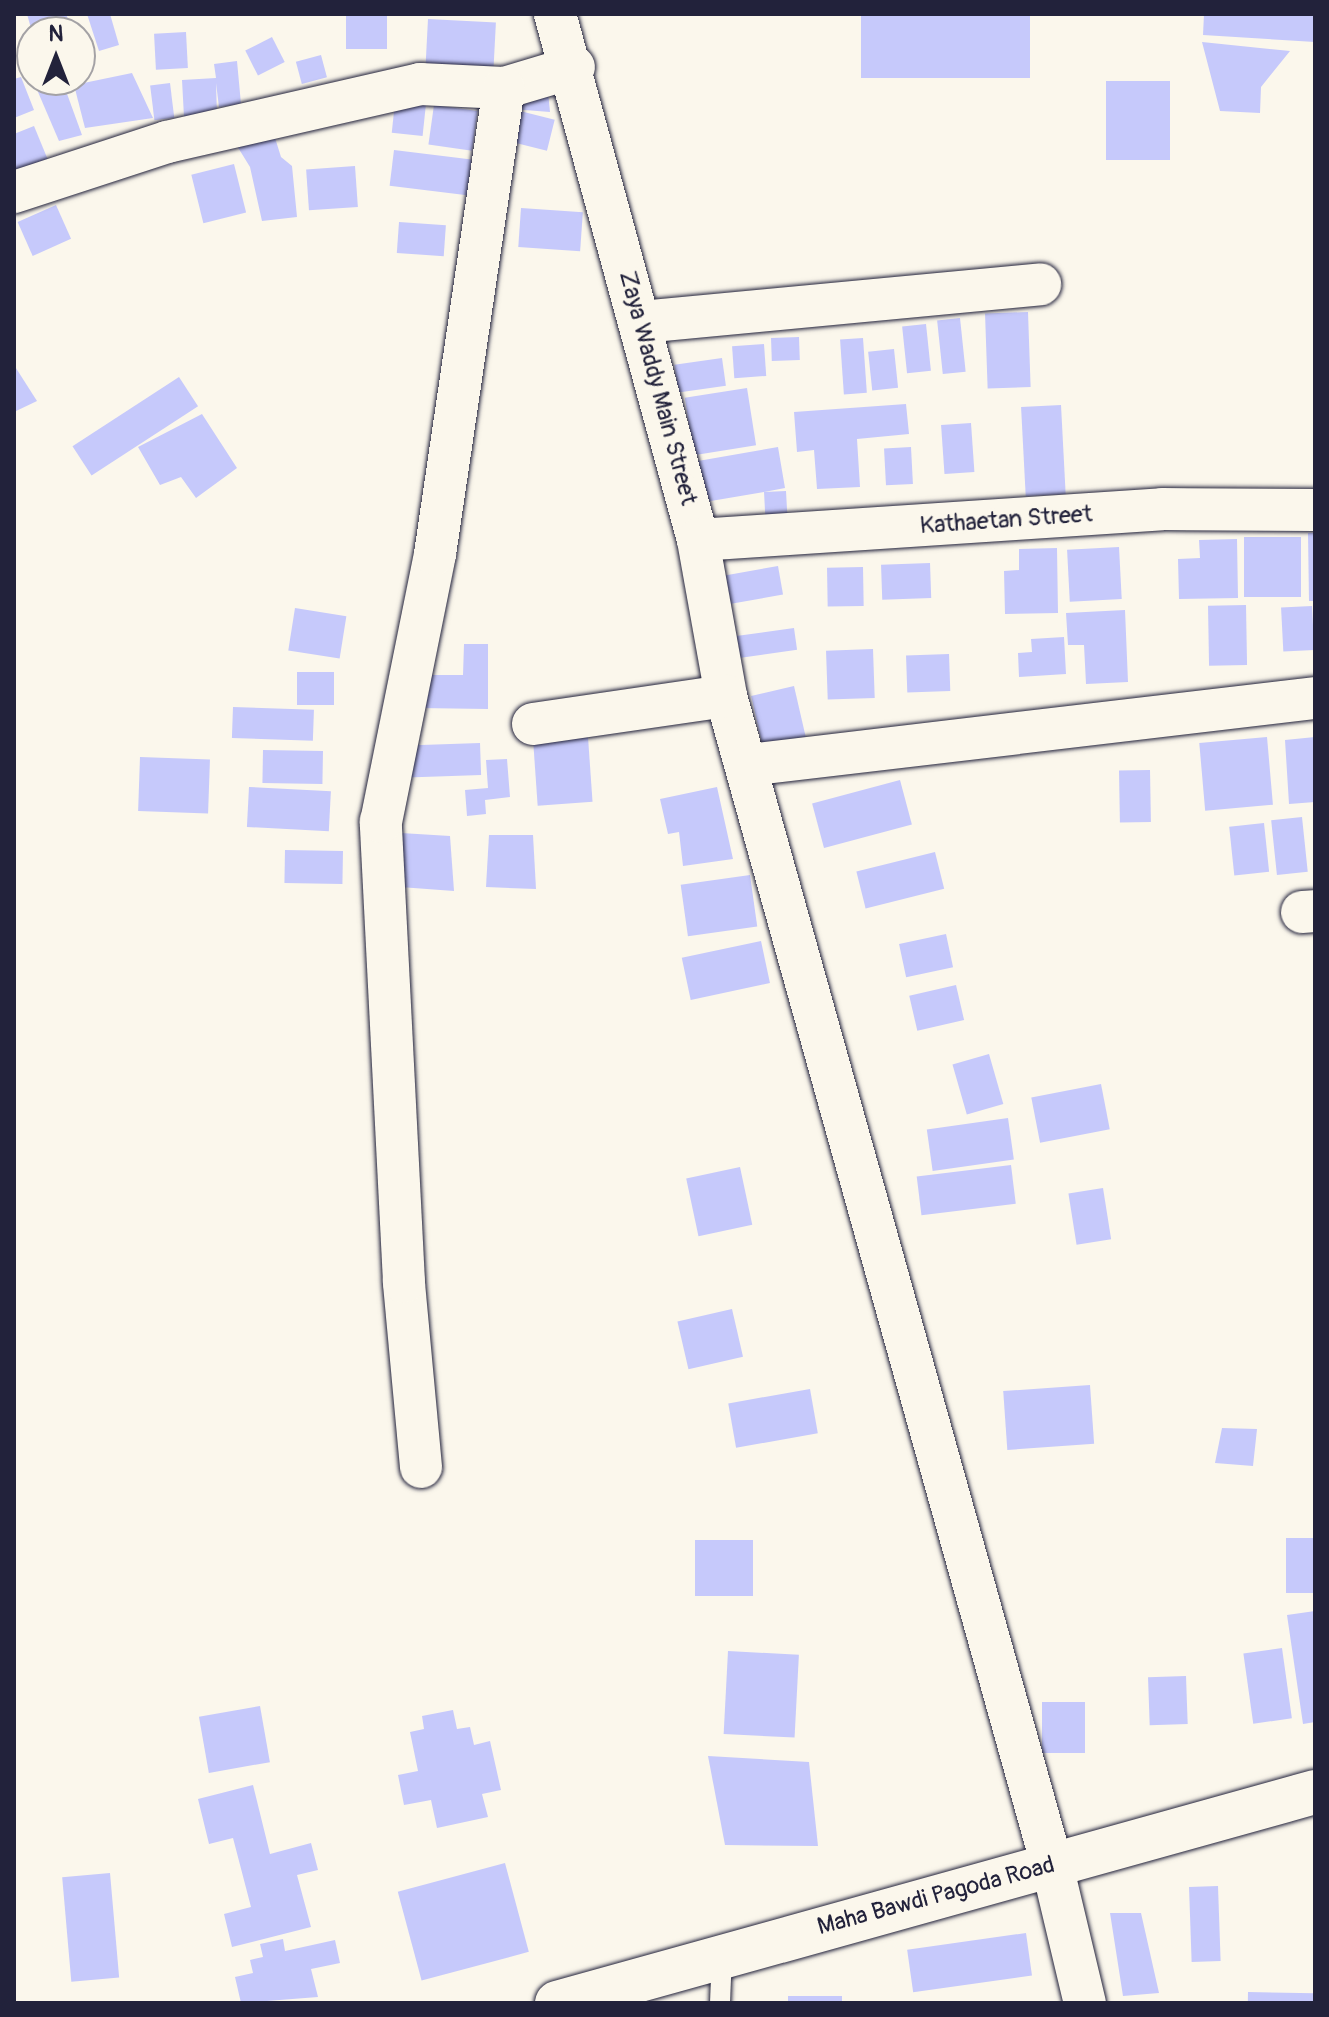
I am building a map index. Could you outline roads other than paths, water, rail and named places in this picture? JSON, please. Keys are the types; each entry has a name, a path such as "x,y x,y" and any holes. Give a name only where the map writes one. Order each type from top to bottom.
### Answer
{"street":[{"name":"Zaya Waddy Main Street","path":"555,14 574,67 698,540 726,696 748,765 1052,1865 1085,2003"},
{"path":"14,192 167,142 420,84 504,88 574,67"},
{"path":"421,1467 404,1282 381,822 435,554 504,88"},
{"path":"641,322 1040,284"},
{"name":"Kathaetan Street","path":"698,540 1162,509 1315,510"},
{"path":"533,724 726,696"},
{"path":"748,765 1315,698"},
{"name":"Maha Bawdi Pagoda Road","path":"557,2003 722,1954 1315,1792"}],"lane":[{"path":"720,2003 722,1954"}]}
